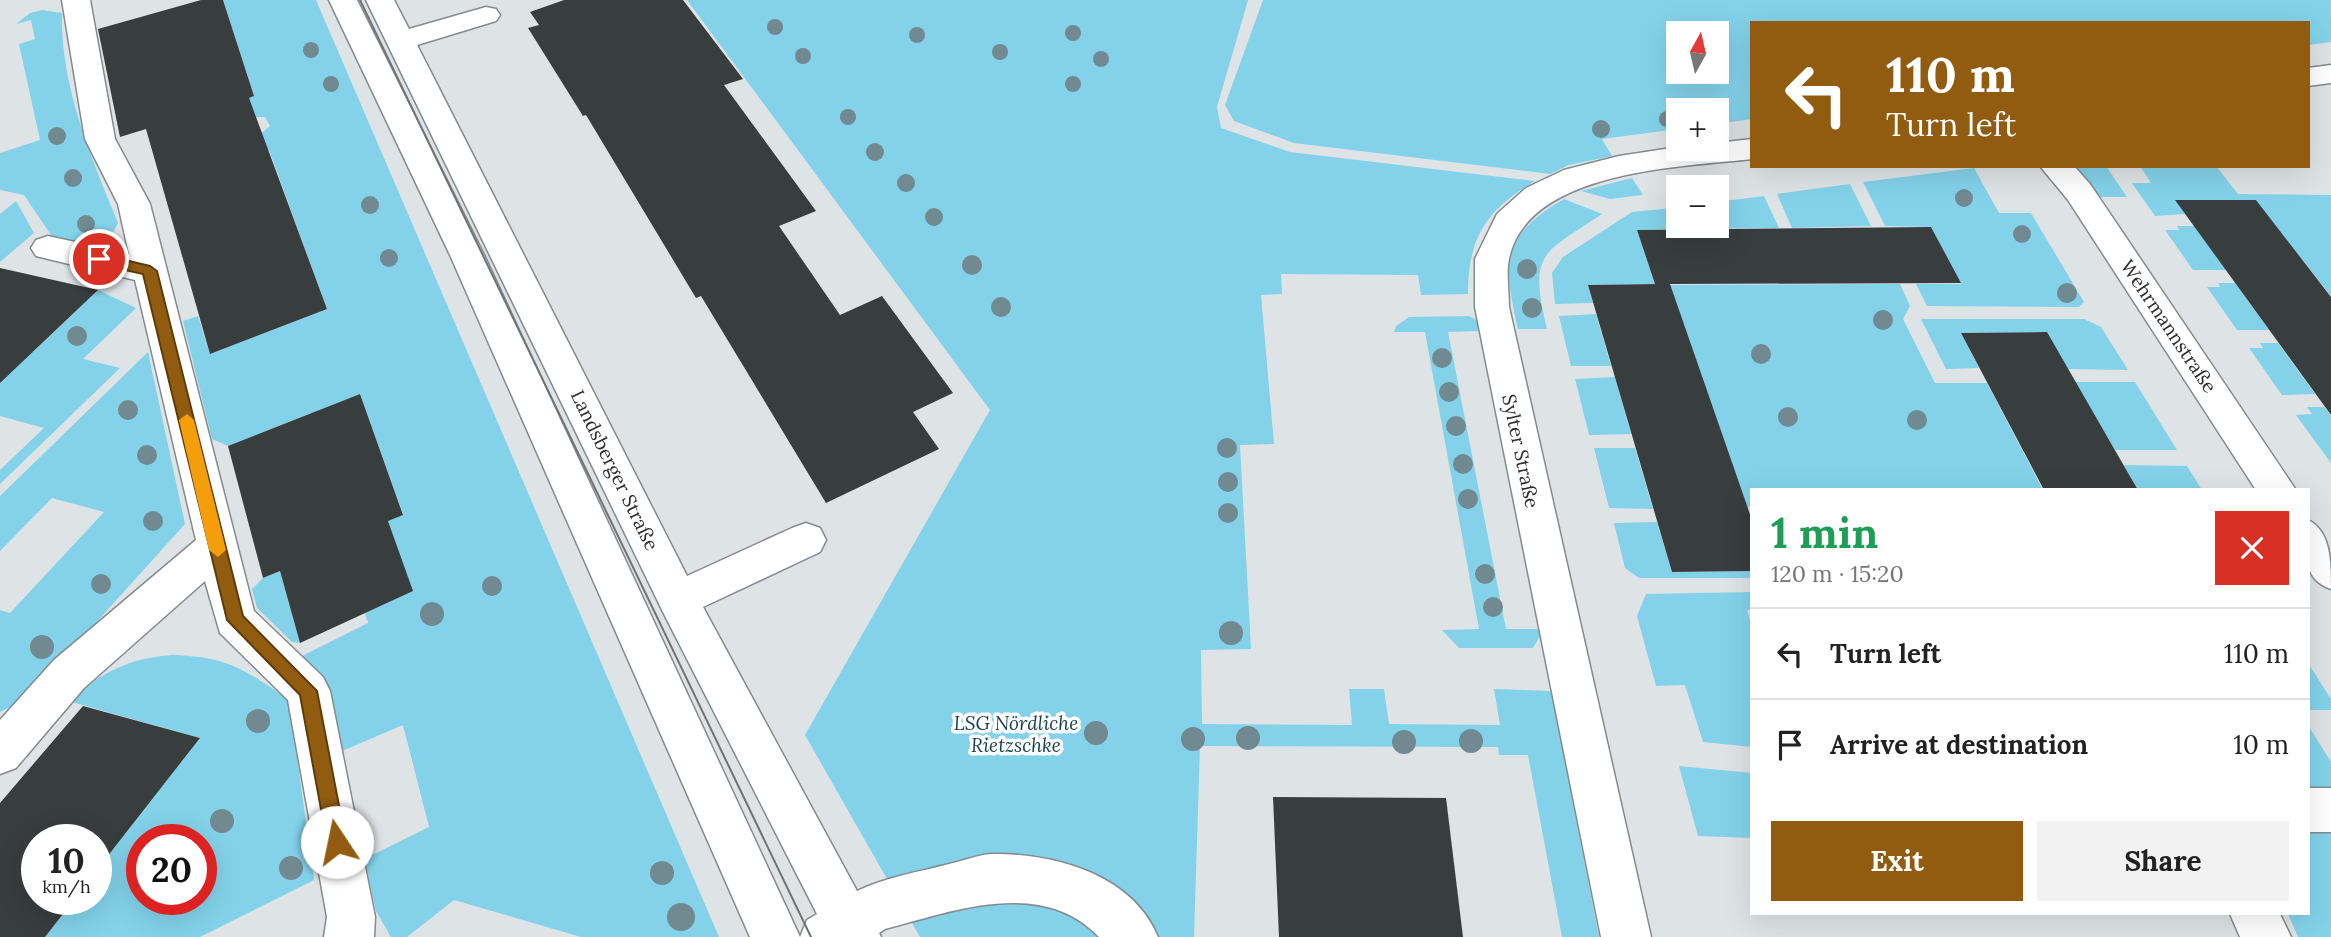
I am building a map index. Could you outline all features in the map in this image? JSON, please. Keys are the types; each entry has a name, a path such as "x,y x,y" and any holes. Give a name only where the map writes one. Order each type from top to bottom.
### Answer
{"street":[{"path":"76,0 100,139 134,204 235,620 308,691 351,917 349,937"},
{"path":"343,0 386,86 419,162 467,255 775,937"},
{"name":"Landsberger Straße","path":"380,0 779,796 843,932"},
{"path":"401,41 486,15"},
{"path":"2310,77 2331,74"},
{"name":"Sylter Straße","path":"1626,937 1492,307 1489,265 1497,238 1513,216 1556,184 1579,175 1614,167 1750,149"},
{"name":"Wehrmannstraße","path":"2058,168 2079,192 2276,488"},
{"path":"48,248 150,271"},
{"path":"678,599 806,540"},
{"path":"2310,540 2331,572"},
{"path":"0,753 69,674 217,546"},
{"path":"2310,810 2331,810"},
{"path":"843,932 876,908 989,878 1042,882 1085,894 1109,912 1133,937"},
{"path":"2255,915 2266,937"}],"green space":[{"path":"223,0 316,0 719,937 581,937 454,900 407,937 391,937 376,911 364,859 429,827 403,725 342,751 322,682 300,657 368,623 365,613 412,591 388,521 403,514 360,394 228,446 212,439 183,321 198,316 210,354 327,309 269,150 180,181 258,136 270,126 265,117 181,118 254,96"},
{"name":"LSG Nördliche Rietzschke","path":"687,0 1248,0 1217,107 1221,128 1290,152 1535,181 1504,203 1483,227 1472,257 1468,294 1421,295 1418,275 1281,274 1282,294 1261,295 1274,444 1240,445 1251,649 1201,650 1202,724 1352,725 1349,689 1384,689 1389,724 1500,725 1494,689 1551,691 1599,937 1562,937 1528,755 1499,755 1498,747 1200,746 1194,937 920,937 805,735 990,410"},
{"path":"1263,0 2331,0 2331,42 2310,45 2310,21 1750,21 1750,119 1729,122 1729,98 1666,98 1666,131 1602,139 1612,156 1569,165 1550,174 1294,143 1234,121 1225,105"},
{"path":"42,10 62,13 66,67 72,94 88,147 118,223 106,238 90,243 53,238 24,195 0,190 0,153 40,140 19,44 35,39 31,20 16,24 30,13"},
{"path":"1974,168 1999,213 2031,213 2084,302 2079,307 1927,306 1916,284 1961,284 1931,227 1885,226 1863,182"},
{"path":"2073,168 2107,168 2127,197 2100,197"},
{"path":"2141,168 2218,168 2238,194 2331,195 2331,296 2255,200 2176,200 2185,214 2155,216 2132,183 2151,183"},
{"path":"1632,178 1643,195 1610,199 1581,191"},
{"path":"1850,184 1871,226 1792,228 1777,194"},
{"path":"1764,196 1779,228 1729,229 1729,200"},
{"path":"1564,199 1602,214 1554,247 1545,257 1540,269 1539,284 1547,329 1518,329 1510,286 1512,253 1528,225"},
{"path":"16,201 34,233 0,262 0,214"},
{"path":"1666,209 1666,229 1637,230 1655,284 1588,285 1593,303 1555,304 1552,273 1563,257 1632,212"},
{"path":"2177,226 2194,226 2226,270 2193,270 2165,230 2179,230"},
{"path":"2218,283 2235,283 2269,330 2237,330 2207,287 2220,287"},
{"path":"1900,284 1910,306 1903,319 1935,383 1987,383 2042,488 1750,488 1750,507 1747,507 1670,285"},
{"path":"98,290 136,308 83,359 120,368 0,484 0,470 44,428 0,416 0,344 33,352"},
{"path":"1596,314 1611,366 1571,366 1559,316"},
{"path":"1469,316 1477,320 1479,331 1448,332 1506,629 1544,629 1533,648 1459,648 1442,630 1479,629 1425,332 1394,332 1396,326 1409,317"},
{"path":"1921,319 2084,319 2101,327 2128,370 2068,369 2046,332 1961,333 1979,368 1946,369"},
{"path":"2260,343 2278,343 2315,394 2282,395 2249,348 2263,348"},
{"path":"148,352 185,524 27,699 0,712 0,610 10,613 104,512 52,498 0,551 0,496"},
{"path":"1615,377 1631,434 1589,435 1575,379"},
{"path":"2075,382 2135,382 2177,450 2115,450"},
{"path":"2307,407 2324,407 2331,416 2331,463 2296,415 2312,414"},
{"path":"1594,448 1635,448 1653,509 1609,508"},
{"path":"2124,465 2187,466 2201,488 2137,488"},
{"path":"1657,522 1672,572 1750,571 1750,578 1639,578 1625,568 1614,523"},
{"path":"280,571 300,643 292,642 257,608 252,589 263,578"},
{"path":"1750,592 1750,610 1747,610 1750,620 1750,747 1703,742 1685,685 1656,686 1637,616 1646,594"},
{"path":"172,655 222,662 247,672 289,699 314,880 200,937 45,937 62,915 112,915 112,851 126,833 126,915 217,915 217,824 133,824 200,738 68,701 104,675 142,660"},
{"path":"2310,666 2331,699 2331,710 2310,710"},
{"path":"2310,728 2331,762 2331,790 2310,790"},
{"path":"1679,766 1750,773 1750,838 1698,836"},
{"path":"2310,826 2331,827 2331,937 2298,937 2288,915 2310,915"}],"building":[{"path":"201,0 223,0 254,96 249,98 327,309 210,354 146,129 120,137 98,29"},
{"path":"564,0 683,0 743,79 724,85 816,211 779,226 840,315 882,296 953,393 913,412 939,449 826,503 701,296 696,298 586,115 583,116 528,28 539,25 530,12"},
{"path":"2175,200 2256,200 2331,297 2331,415"},
{"path":"1931,227 1961,283 1670,284 1750,514 1750,571 1672,572 1588,285 1659,284 1655,284 1637,230 1666,230 1666,238 1729,238 1729,229"},
{"path":"0,268 98,290 0,383"},
{"path":"2047,332 2137,488 2043,488 1961,333"},
{"path":"360,394 403,515 388,521 413,591 300,643 280,571 263,578 228,446"},
{"path":"83,706 200,738 133,824 126,824 126,833 112,851 112,824 21,824 21,915 62,915 45,937 0,937 0,803"},
{"path":"1273,797 1446,798 1463,937 1279,937"}],"tram line":[{"path":"360,0 811,937"}],"slow traffic":[{"path":"187,420 218,550"}],"route":[{"path":"99,259 150,271 235,620 308,691 337,842"}]}
